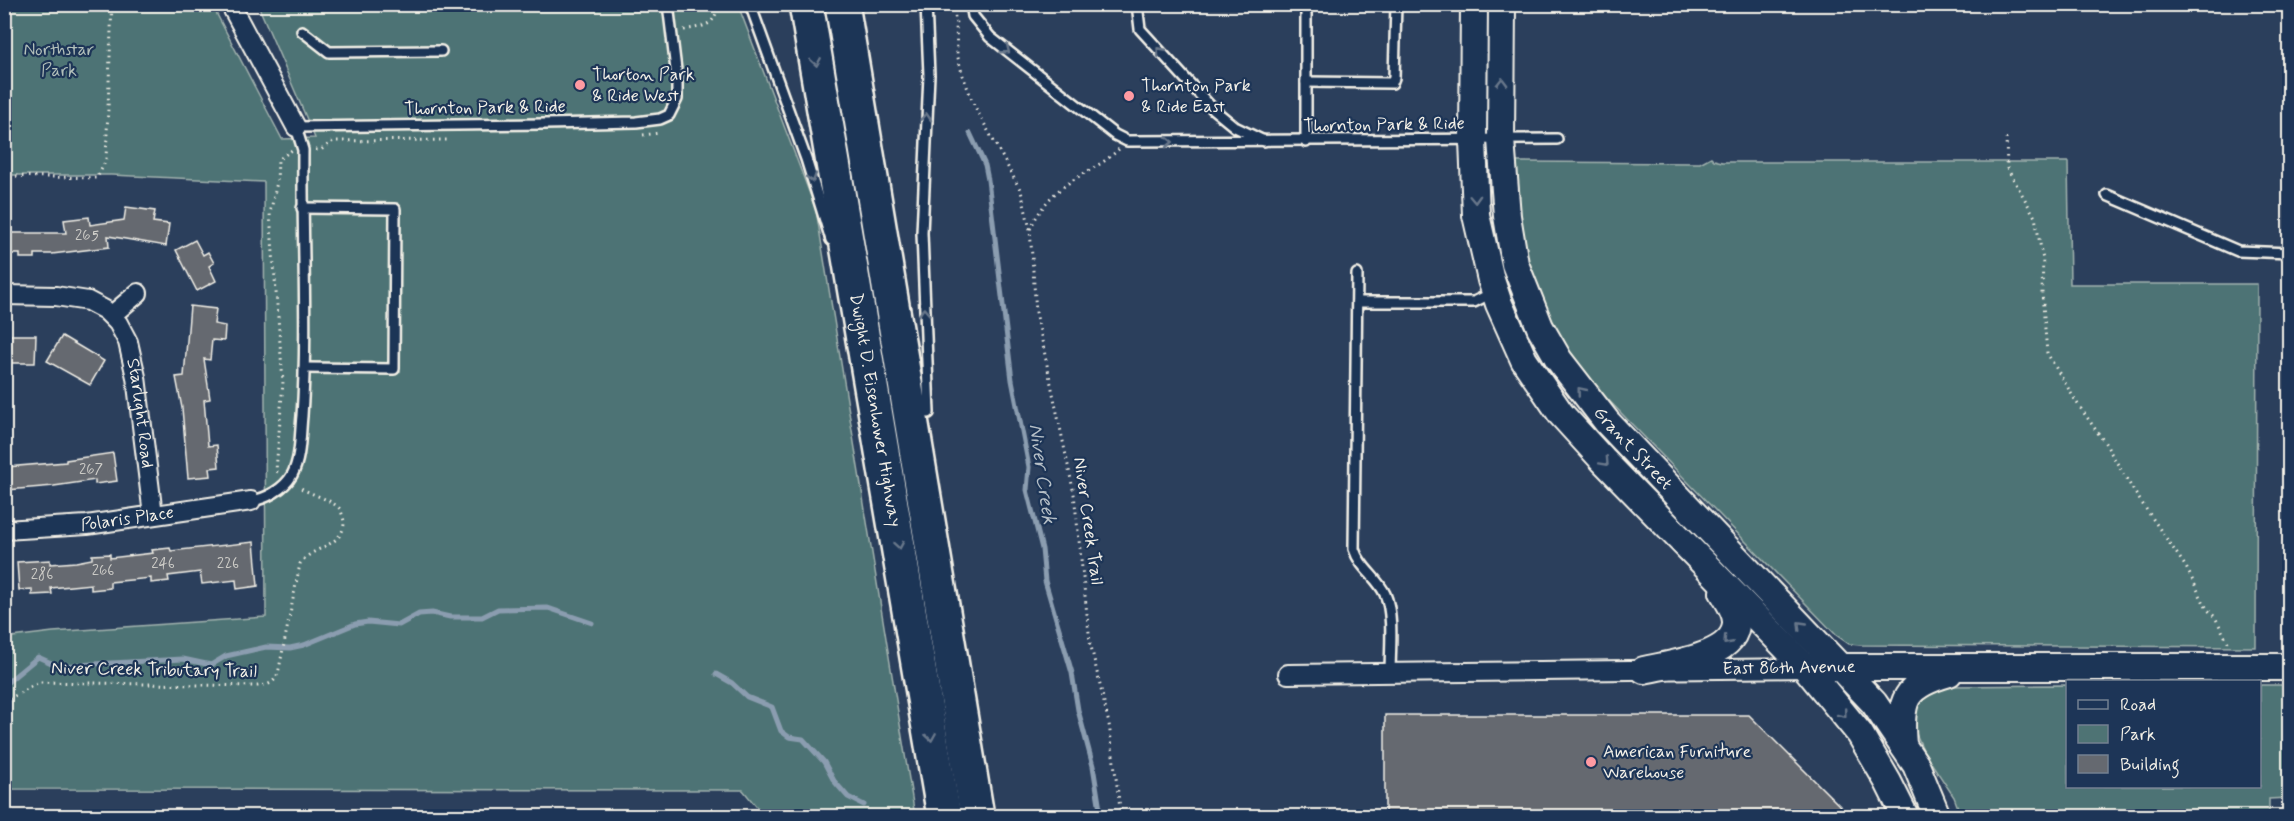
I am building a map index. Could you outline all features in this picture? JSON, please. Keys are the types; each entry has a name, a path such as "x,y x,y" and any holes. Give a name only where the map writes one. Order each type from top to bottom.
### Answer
{"highway":[{"name":"Dwight D. Eisenhower Highway","path":"806,4 944,816"},
{"path":"842,4 977,816"},
{"path":"862,4 993,816"}],"street":[{"path":"230,4 296,126"},
{"name":"Grant Street","path":"1474,4 1473,140 1476,215 1482,249 1495,292 1524,360 1561,414 1806,668 1860,734 1905,816"},
{"name":"Grant Street","path":"1502,4 1502,176 1515,264 1540,327 1558,360 1607,422 1874,703 1916,765 1937,816"},
{"path":"4,295 72,297 98,305 112,315 138,293"},
{"name":"Starlight Road","path":"112,315 123,331 133,360 153,516"},
{"name":"Polaris Place","path":"4,530 87,525 251,501"},
{"path":"1644,670 1719,650 1729,641 1735,632 1737,620 1711,571"},
{"name":"East 86th Avenue","path":"1288,674 1841,667 2289,667"},
{"path":"1903,745 1902,709 1906,697 1929,679 1964,668"}],"lane":[{"name":"Thornton Park & Ride","path":"296,126 636,122 660,118 669,115 677,99 668,4"},
{"path":"750,4 806,159 835,254"},
{"path":"926,4 928,75 922,244 929,412"},
{"path":"971,4 973,16 990,37 1115,135 1127,141"},
{"name":"Thornton Park & Ride","path":"1137,4 1140,29 1213,109 1235,126 1267,142"},
{"path":"1306,4 1306,142"},
{"path":"1306,82 1392,83 1396,4"},
{"path":"302,31 329,52 441,51"},
{"path":"251,501 266,499 293,473 299,448 304,368 303,150 296,126"},
{"name":"Thornton Park & Ride","path":"1127,141 1557,140"},
{"path":"2107,195 2238,251 2289,253"},
{"path":"302,208 395,209 394,369 304,368"},
{"path":"1358,274 1354,549 1363,568 1382,588 1388,602 1390,673"},
{"path":"844,288 879,425"},
{"path":"1358,302 1474,302 1495,292"}],"path":[{"path":"4,176 97,178 106,160 112,4"},
{"name":"Niver Creek Trail","path":"953,4 957,54 962,73 974,105 1022,190 1030,230 1036,312 1074,495 1090,642 1109,724 1121,816"},
{"path":"2006,138 2007,168 2035,217 2043,260 2042,293 2047,353 2077,403 2186,567 2207,609 2215,617 2231,647"},
{"path":"1030,230 1039,213 1059,190 1107,160 1127,141"},
{"path":"282,474 276,471 283,382 270,214 278,182 278,160 290,150"},
{"name":"Niver Creek Tributary Trail","path":"4,702 39,682 264,686 274,681 279,669 300,564 306,555 337,540 344,524 339,508 308,494 296,485"}],"green space":[{"name":"Northstar Park","path":"5,5 212,5 282,139 315,138 258,5 738,5 816,210 915,816 764,816 743,790 5,789 4,638 53,632 266,617 264,182 111,175 5,175"},
{"path":"1711,157 1722,162 2068,162 2070,284 2257,284 2256,647 1860,645 1849,644 1836,635 1592,383 1567,347 1546,308 1524,247 1513,166 1516,162 1700,163"},
{"path":"2066,685 2066,788 2261,788 2261,685 2286,685 2287,798 2269,799 2269,816 1961,816 1954,797 1924,752 1915,731 1915,712 1922,697 1948,686"}],"building":[{"path":"126,207 155,211 153,222 169,224 166,246 108,236 109,247 35,254 35,258 20,258 20,254 10,254 10,233 66,233 64,220 89,217 90,225 124,220"},
{"path":"195,240 203,255 208,252 214,263 209,266 216,281 197,291 176,250"},
{"path":"190,306 216,309 214,324 225,326 224,341 212,340 210,360 204,359 210,399 204,400 208,446 217,445 219,467 210,468 211,476 188,478 182,408 176,377 184,376"},
{"path":"4,335 36,335 35,363 4,363"},
{"path":"62,336 104,361 90,385 47,361"},
{"path":"113,453 117,481 95,484 95,480 7,490 6,467 66,462 66,460"},
{"path":"254,542 258,586 237,589 236,580 202,584 200,572 168,576 169,581 151,583 151,578 110,582 110,588 91,590 91,584 51,588 52,594 32,595 32,589 19,590 17,562 50,560 50,564 76,562 92,559 92,555 110,554 110,558 153,553 152,550 170,548 171,551"},
{"name":"American Furniture Warehouse","path":"1385,715 1749,715 1850,816 1385,816"}],"waterway":[{"name":"Niver Creek","path":"970,133 985,165 988,180 1012,380 1029,467 1027,490 1042,549 1045,581 1072,673 1078,710 1093,766 1101,816"},
{"path":"4,685 38,657 58,666 183,659 211,665 226,656 266,647 290,648 304,645 355,624 368,622 399,625 419,614 482,617 498,609 548,608 592,623"},
{"path":"716,674 732,683 747,697 772,707 781,731 789,737 803,739 824,762 834,781 848,797 864,805"}],"place":[{"name":"Thorton Park & Ride West","path":"580,85"},
{"name":"Thornton Park & Ride East","path":"1129,96"},
{"name":"American Furniture Warehouse","path":"1591,762"}]}
